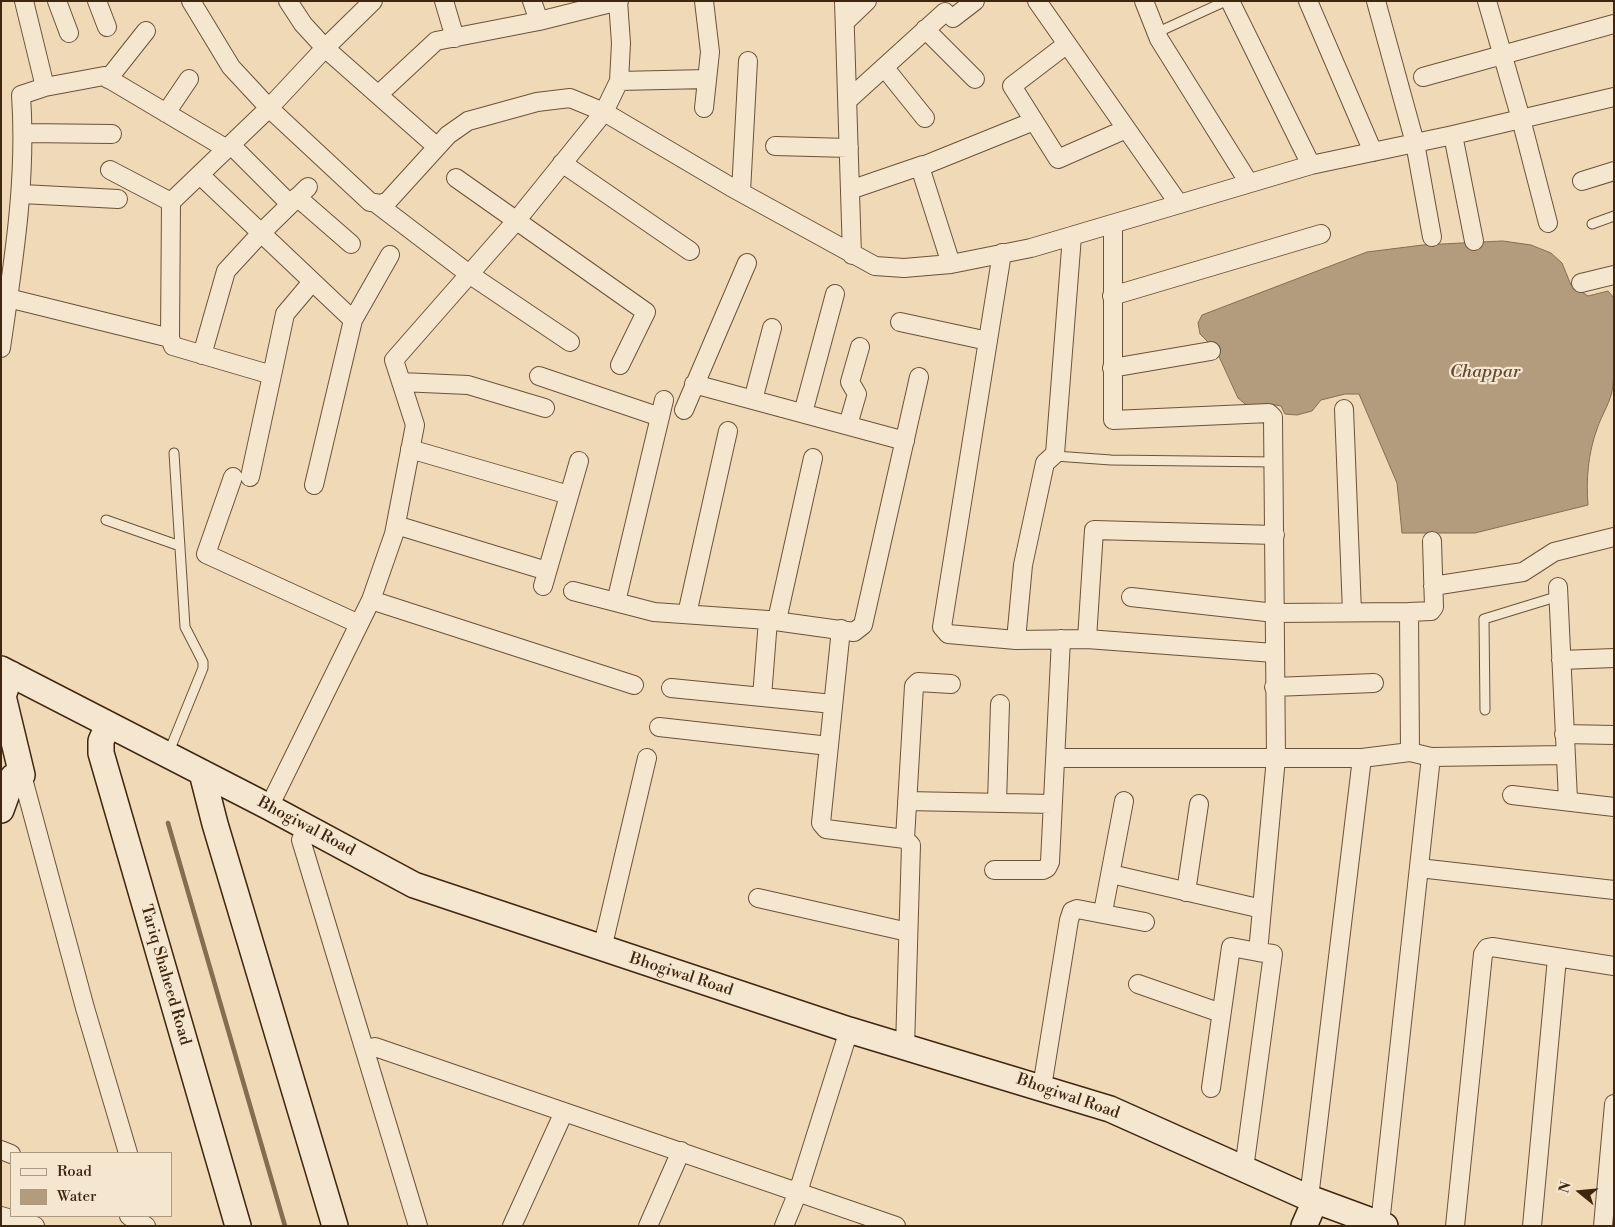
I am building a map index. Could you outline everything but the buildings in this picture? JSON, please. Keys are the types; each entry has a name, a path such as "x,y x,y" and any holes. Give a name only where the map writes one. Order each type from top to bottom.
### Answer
{"main road":[{"name":"Bhogiwal Road","path":"6,672 268,807 414,885 850,1030 1110,1109 1312,1199 1383,1225"},
{"path":"1,810 13,777 22,775 2,696 6,672"},
{"name":"Tariq Shaheed Road","path":"108,725 101,741 101,753 238,1226"},
{"path":"202,773 215,824 335,1226"},
{"path":"1304,1226 1312,1199"}],"street":[{"path":"24,1 45,87"},
{"path":"57,1 69,33"},
{"path":"97,1 107,27"},
{"path":"191,1 231,67 269,108 370,202 377,204 469,274 570,342"},
{"path":"288,1 303,24 325,48 437,147"},
{"path":"272,374 173,346 170,338 171,202 269,108 325,48 373,1"},
{"path":"444,1 455,38"},
{"path":"532,1 540,20"},
{"path":"268,807 371,600 396,525 414,425 394,360 516,221 604,112 619,81 621,44 618,1 436,42 379,94"},
{"path":"704,1 710,52 704,108"},
{"path":"844,1 852,255"},
{"path":"845,22 867,1"},
{"path":"848,100 925,29 975,1"},
{"path":"1036,1 1179,204"},
{"path":"1144,1 1156,34 1249,183"},
{"path":"1228,1 1311,165"},
{"path":"1308,1 1373,152"},
{"path":"1376,1 1415,143 1432,236"},
{"path":"1487,1 1521,119 1548,223"},
{"path":"1423,77 1614,24"},
{"path":"925,29 975,79"},
{"path":"108,79 146,31"},
{"path":"1067,44 1012,86 1058,159 1126,129"},
{"path":"741,192 748,61"},
{"path":"884,67 924,118"},
{"path":"1,348 22,194 24,133 22,95 45,87 104,76 166,113 229,147 298,196 351,244"},
{"path":"166,113 189,79"},
{"path":"619,81 707,79"},
{"path":"377,204 388,201 448,135 468,121 537,102 570,98 604,112 741,192 875,266 904,268 951,264 1002,254 1072,236 1311,165 1453,135 1614,97"},
{"path":"850,190 923,165 1034,121"},
{"path":"24,133 112,134"},
{"path":"1453,135 1474,241"},
{"path":"775,146 849,148"},
{"path":"562,163 690,251"},
{"path":"923,165 920,167 951,264"},
{"path":"110,170 171,202"},
{"path":"1582,181 1614,171"},
{"path":"200,175 353,320"},
{"path":"456,178 646,312 620,365"},
{"path":"22,194 118,199"},
{"path":"202,355 226,272 298,196"},
{"path":"1113,224 1113,420 1269,413 1273,417 1275,462 1274,687 1276,758 1258,952"},
{"path":"1112,296 1321,234"},
{"path":"1016,640 1023,565 1045,463 1055,456 1072,236"},
{"path":"1002,254 942,628 948,634 1016,640 1087,639 1274,653"},
{"path":"314,485 353,320 390,255"},
{"path":"684,410 747,263"},
{"path":"1581,283 1614,275"},
{"path":"312,282 285,314 272,374 241,477 206,554 359,624"},
{"path":"802,414 835,294"},
{"path":"8,298 170,338"},
{"path":"900,322 988,341"},
{"path":"752,400 772,328"},
{"path":"848,426 857,394 850,382 860,347"},
{"path":"1112,368 1211,351"},
{"path":"538,376 662,409 616,602"},
{"path":"573,591 654,612 773,620 854,632 863,625 920,378"},
{"path":"401,382 468,385 545,408"},
{"path":"694,384 905,441"},
{"path":"1344,409 1352,612"},
{"path":"687,614 728,431"},
{"path":"410,448 569,495"},
{"path":"762,697 773,620 813,458"},
{"path":"396,525 545,578 579,461"},
{"path":"1087,639 1094,530 1275,535"},
{"path":"1433,586 1523,572 1554,552 1614,537"},
{"path":"1131,597 1275,613 1409,612 1433,609 1432,541"},
{"path":"1558,591 1568,800"},
{"path":"371,600 634,685"},
{"path":"1409,612 1410,752"},
{"path":"841,629 821,823 823,827 905,839 911,845 905,1046"},
{"path":"994,870 1043,870 1047,868 1050,862 1061,640"},
{"path":"1561,660 1614,658"},
{"path":"905,839 914,686 918,682 951,684"},
{"path":"1274,687 1374,683"},
{"path":"671,688 833,704"},
{"path":"997,803 1000,704"},
{"path":"659,727 829,746"},
{"path":"1564,734 1614,736"},
{"path":"1056,758 1362,758 1410,752 1431,757 1565,755"},
{"path":"1383,1225 1431,757"},
{"path":"602,949 647,758"},
{"path":"1312,1199 1362,758"},
{"path":"22,775 85,1008 128,1152"},
{"path":"1512,795 1568,800 1614,807"},
{"path":"907,801 1052,804"},
{"path":"1103,912 1124,801"},
{"path":"1186,892 1199,804"},
{"path":"306,828 300,840 418,1226"},
{"path":"1419,868 1614,890"},
{"path":"1111,874 1262,909"},
{"path":"758,898 908,932"},
{"path":"1042,1087 1072,911 1077,908 1145,922"},
{"path":"1211,1088 1231,947 1273,954 1244,1169"},
{"path":"1455,1226 1483,954 1487,948 1492,947 1614,966"},
{"path":"1532,1226 1558,958"},
{"path":"1138,984 1221,1013"},
{"path":"784,1226 798,1192 850,1030"},
{"path":"365,1049 375,1047 896,1226"},
{"path":"1603,1226 1614,1104"},
{"path":"512,1226 564,1112"},
{"path":"648,1226 681,1151"},
{"path":"1,1216 35,1226"},
{"path":"131,1217 148,1226"}],"lane":[{"path":"1156,34 1228,1"},
{"path":"1592,224 1614,216"},
{"path":"167,756 203,668 203,662 185,627 174,454"},
{"path":"1055,456 1111,460 1275,462"},
{"path":"106,520 180,546"},
{"path":"1485,710 1484,618 1558,591"}],"water":[{"name":"Chappar","path":"1503,241 1531,245 1551,253 1562,263 1571,285 1588,296 1608,291 1614,298 1613,386 1594,438 1590,457 1587,486 1588,505 1475,533 1402,533 1397,483 1359,394 1345,394 1321,400 1312,411 1297,415 1285,414 1281,406 1271,404 1268,407 1250,408 1238,398 1216,350 1200,334 1198,323 1202,315 1367,252 1423,245"}],"waterway":[{"path":"168,823 285,1226"}]}
